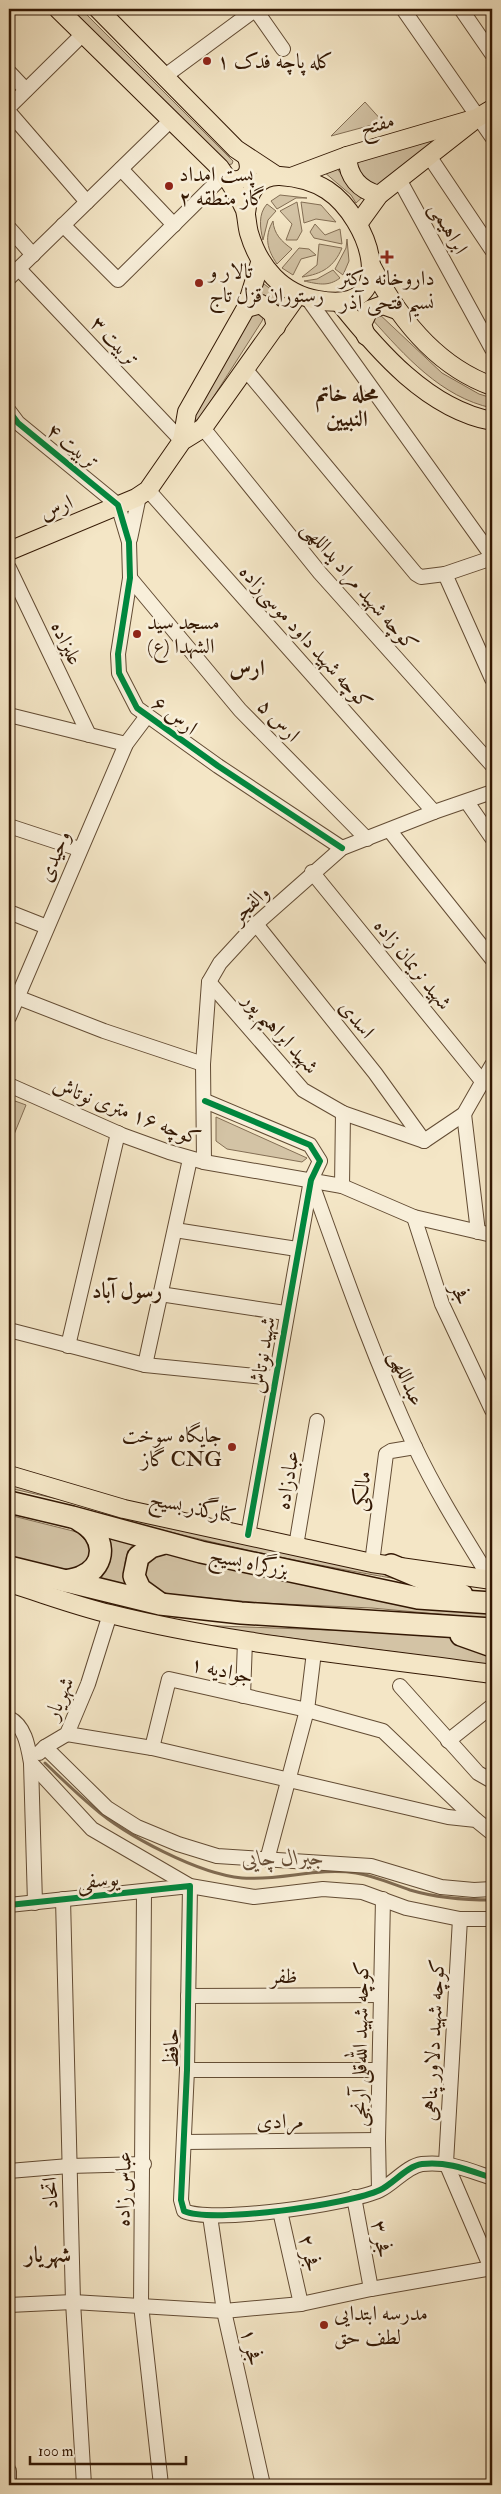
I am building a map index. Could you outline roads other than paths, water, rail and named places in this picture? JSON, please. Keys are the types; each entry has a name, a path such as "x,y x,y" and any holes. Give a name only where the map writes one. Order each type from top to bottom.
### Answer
{"highway":[{"name":"بزرگراه بسیج","path":"9,1502 202,1552 418,1598 485,1603"},
{"path":"65,1581 81,1577 93,1569 100,1551 100,1540 96,1532 91,1527 72,1517"},
{"path":"160,1604 140,1589 134,1576 138,1557 151,1547 166,1543"},
{"path":"381,1564 485,1603"},
{"path":"9,1567 160,1604 241,1614 492,1629"},
{"path":"435,1626 492,1646"}],"main road":[{"path":"58,9 226,177 235,189 246,213"},
{"path":"98,9 247,158 284,176 311,182 327,190 344,205 358,224 366,242 372,267 396,310 429,347 453,368 470,378 492,386"},
{"path":"358,224 379,195 485,114"},
{"name":"مفتح","path":"284,176 485,114"},
{"path":"346,156 349,172 358,185 379,195"},
{"path":"226,177 240,180 246,176 249,171 247,158"},
{"path":"284,176 259,182 247,199 246,213 249,231 260,263 277,280 303,297 339,302 356,298 364,292 369,285 372,267"},
{"path":"182,442 187,412 246,308 260,263"},
{"path":"143,493 182,442 203,428 276,327 303,297"},
{"path":"339,302 367,338 433,396 476,418 492,421"},
{"path":"246,308 261,304 273,314 276,327"},
{"path":"367,338 362,324 369,310 383,304 396,310"},
{"name":"ارس","path":"9,551 143,493"},
{"name":"کنارگذر بسیج","path":"9,1475 124,1509 381,1564 492,1580"},
{"path":"9,1583 110,1614 245,1641 314,1652 393,1660 492,1674"}],"street":[{"path":"403,9 485,114 492,136"},
{"path":"461,9 492,54"},
{"path":"165,76 252,10 283,49"},
{"path":"9,107 83,34"},
{"path":"9,72 26,90"},
{"path":"9,112 87,202"},
{"path":"14,274 171,120"},
{"path":"429,156 492,250"},
{"path":"121,169 174,225"},
{"path":"64,225 118,280 226,177"},
{"name":"ابراهیمی","path":"399,178 492,349"},
{"path":"9,228 32,256"},
{"name":"تربیت ۳","path":"14,274 182,442"},
{"path":"246,370 416,574 421,577 445,574 492,557 303,297"},
{"name":"تربیت ۴","path":"9,410 18,423 118,504"},
{"name":"کوچه شهید مراد یداللهی","path":"203,428 320,573 492,765"},
{"path":"129,542 143,493"},
{"name":"کوچه شهید داود موسی‌زاده","path":"143,493 434,812"},
{"name":"ارس ۶","path":"118,504 129,542 130,578 118,654 119,673 128,694 137,708 342,848"},
{"name":"علیزاده","path":"9,568 89,735"},
{"path":"445,574 492,679"},
{"name":"ارس ۵","path":"130,578 240,710 367,838"},
{"path":"9,716 126,744"},
{"name":"وحیدی","path":"9,1018 13,995 47,927 79,849 126,744 147,716"},
{"name":"والفجر","path":"204,1162 205,1101 203,1064 209,982 220,963 256,924 312,872 342,848 390,831 434,812 492,792"},
{"path":"467,802 492,838"},
{"path":"9,826 79,849"},
{"path":"390,831 492,959"},
{"name":"شهید نریمان زاده","path":"312,872 482,1081"},
{"path":"9,912 47,927"},
{"name":"اسدی","path":"256,924 375,1073 424,1141"},
{"name":"شهید ابراهیم پور","path":"209,982 303,1090 343,1113 424,1141"},
{"path":"13,995 104,1031 203,1064"},
{"path":"424,1141 464,1114 492,1065"},
{"name":"کوچه ۱۶ متری نوتاش","path":"9,1085 118,1133 190,1159 342,1186 414,1217 492,1235"},
{"name":"شهید نوتاش","path":"205,1101 310,1144 320,1161 310,1180 248,1535"},
{"path":"342,1186 343,1113"},
{"path":"464,1114 478,1232"},
{"path":"68,1346 118,1133"},
{"path":"145,1365 190,1159"},
{"name":"عبداللهی","path":"310,1180 368,1338 415,1447 451,1516 492,1580"},
{"name":"فجر","path":"414,1217 442,1304 492,1410"},
{"path":"175,1230 298,1249"},
{"path":"160,1294 286,1313"},
{"path":"9,1330 145,1365 275,1378"},
{"name":"عبادزاده","path":"296,1546 317,1421"},
{"name":"مالکی","path":"381,1564 386,1454 391,1451 415,1447"},
{"name":"شهریار","path":"31,1762 45,1746 67,1734 88,1684 110,1614"},
{"path":"243,1696 245,1641"},
{"path":"267,1860 307,1710 314,1652"},
{"name":"جوادیه ۱","path":"152,1748 169,1679 307,1710 383,1731 492,1833"},
{"path":"400,1686 478,1773 492,1781"},
{"path":"448,1741 492,1706"},
{"path":"9,1718 18,1722 27,1742 31,1762 35,1902"},
{"path":"67,1734 152,1748 448,1817 476,1820"},
{"path":"45,1746 107,1808 137,1827 167,1841 217,1856 372,1866 441,1886 492,1890"},
{"path":"31,1762 92,1829 190,1886 254,1897 322,1890 362,1892 406,1908 460,1919 492,1919"},
{"name":"یوسفی","path":"9,1905 190,1886"},
{"name":"حافظ","path":"190,1886 187,2070 181,2200 184,2210 210,2216"},
{"name":"عباس زاده","path":"144,1892 144,2164 141,2305 161,2485"},
{"name":"اتحاد","path":"63,1899 69,2166 84,2485"},
{"name":"کوچه شهید الله‌قلی آرنجی","path":"379,2190 380,1995 384,1899"},
{"name":"کوچه شهید دلاور پناهی","path":"446,2163 460,1919"},
{"name":"ظفر","path":"188,1996 380,1995"},
{"path":"187,2070 379,2070"},
{"name":"مرادی","path":"184,2142 378,2140"},
{"path":"9,2305 74,2302 224,2311 301,2304 371,2289 492,2268 446,2163"},
{"path":"210,2216 280,2211 354,2197 379,2190 419,2164 446,2163 492,2178"},
{"path":"9,2171 69,2166 144,2164"},
{"name":"فجر ۳","path":"354,2197 371,2289"},
{"name":"فجر ۲","path":"280,2211 301,2304"},
{"name":"فجر ۱","path":"210,2216 224,2311 263,2485"},
{"path":"9,2471 10,2485"}],"waterway":[{"name":"جیرال چایی","path":"45,1763 87,1802 124,1830 164,1852 205,1869 242,1878 270,1878 328,1872 356,1873 377,1878 410,1890 440,1897 492,1900"}],"place":[{"name":"کله پاچه فدک ۱","path":"207,61"},
{"name":"پست امداد گاز منطقه ۲","path":"169,186"},
{"name":"داروخانه دکتر نسیم فتحی آذر","path":"387,257"},
{"name":"تالار و رستوران قزل تاج","path":"199,283"},
{"name":"مسجد سید الشهدا (ع)","path":"137,634"},
{"name":"جایگاه سوخت گاز CNG","path":"232,1447"},
{"name":"مدرسه ابتدایی لطف حق","path":"324,2325"}],"district":[{"name":"محله خاتم النبیین","path":"347,406"},
{"name":"ارس","path":"247,667"},
{"name":"رسول آباد","path":"127,1290"},
{"name":"شهریار","path":"48,2254"}]}
